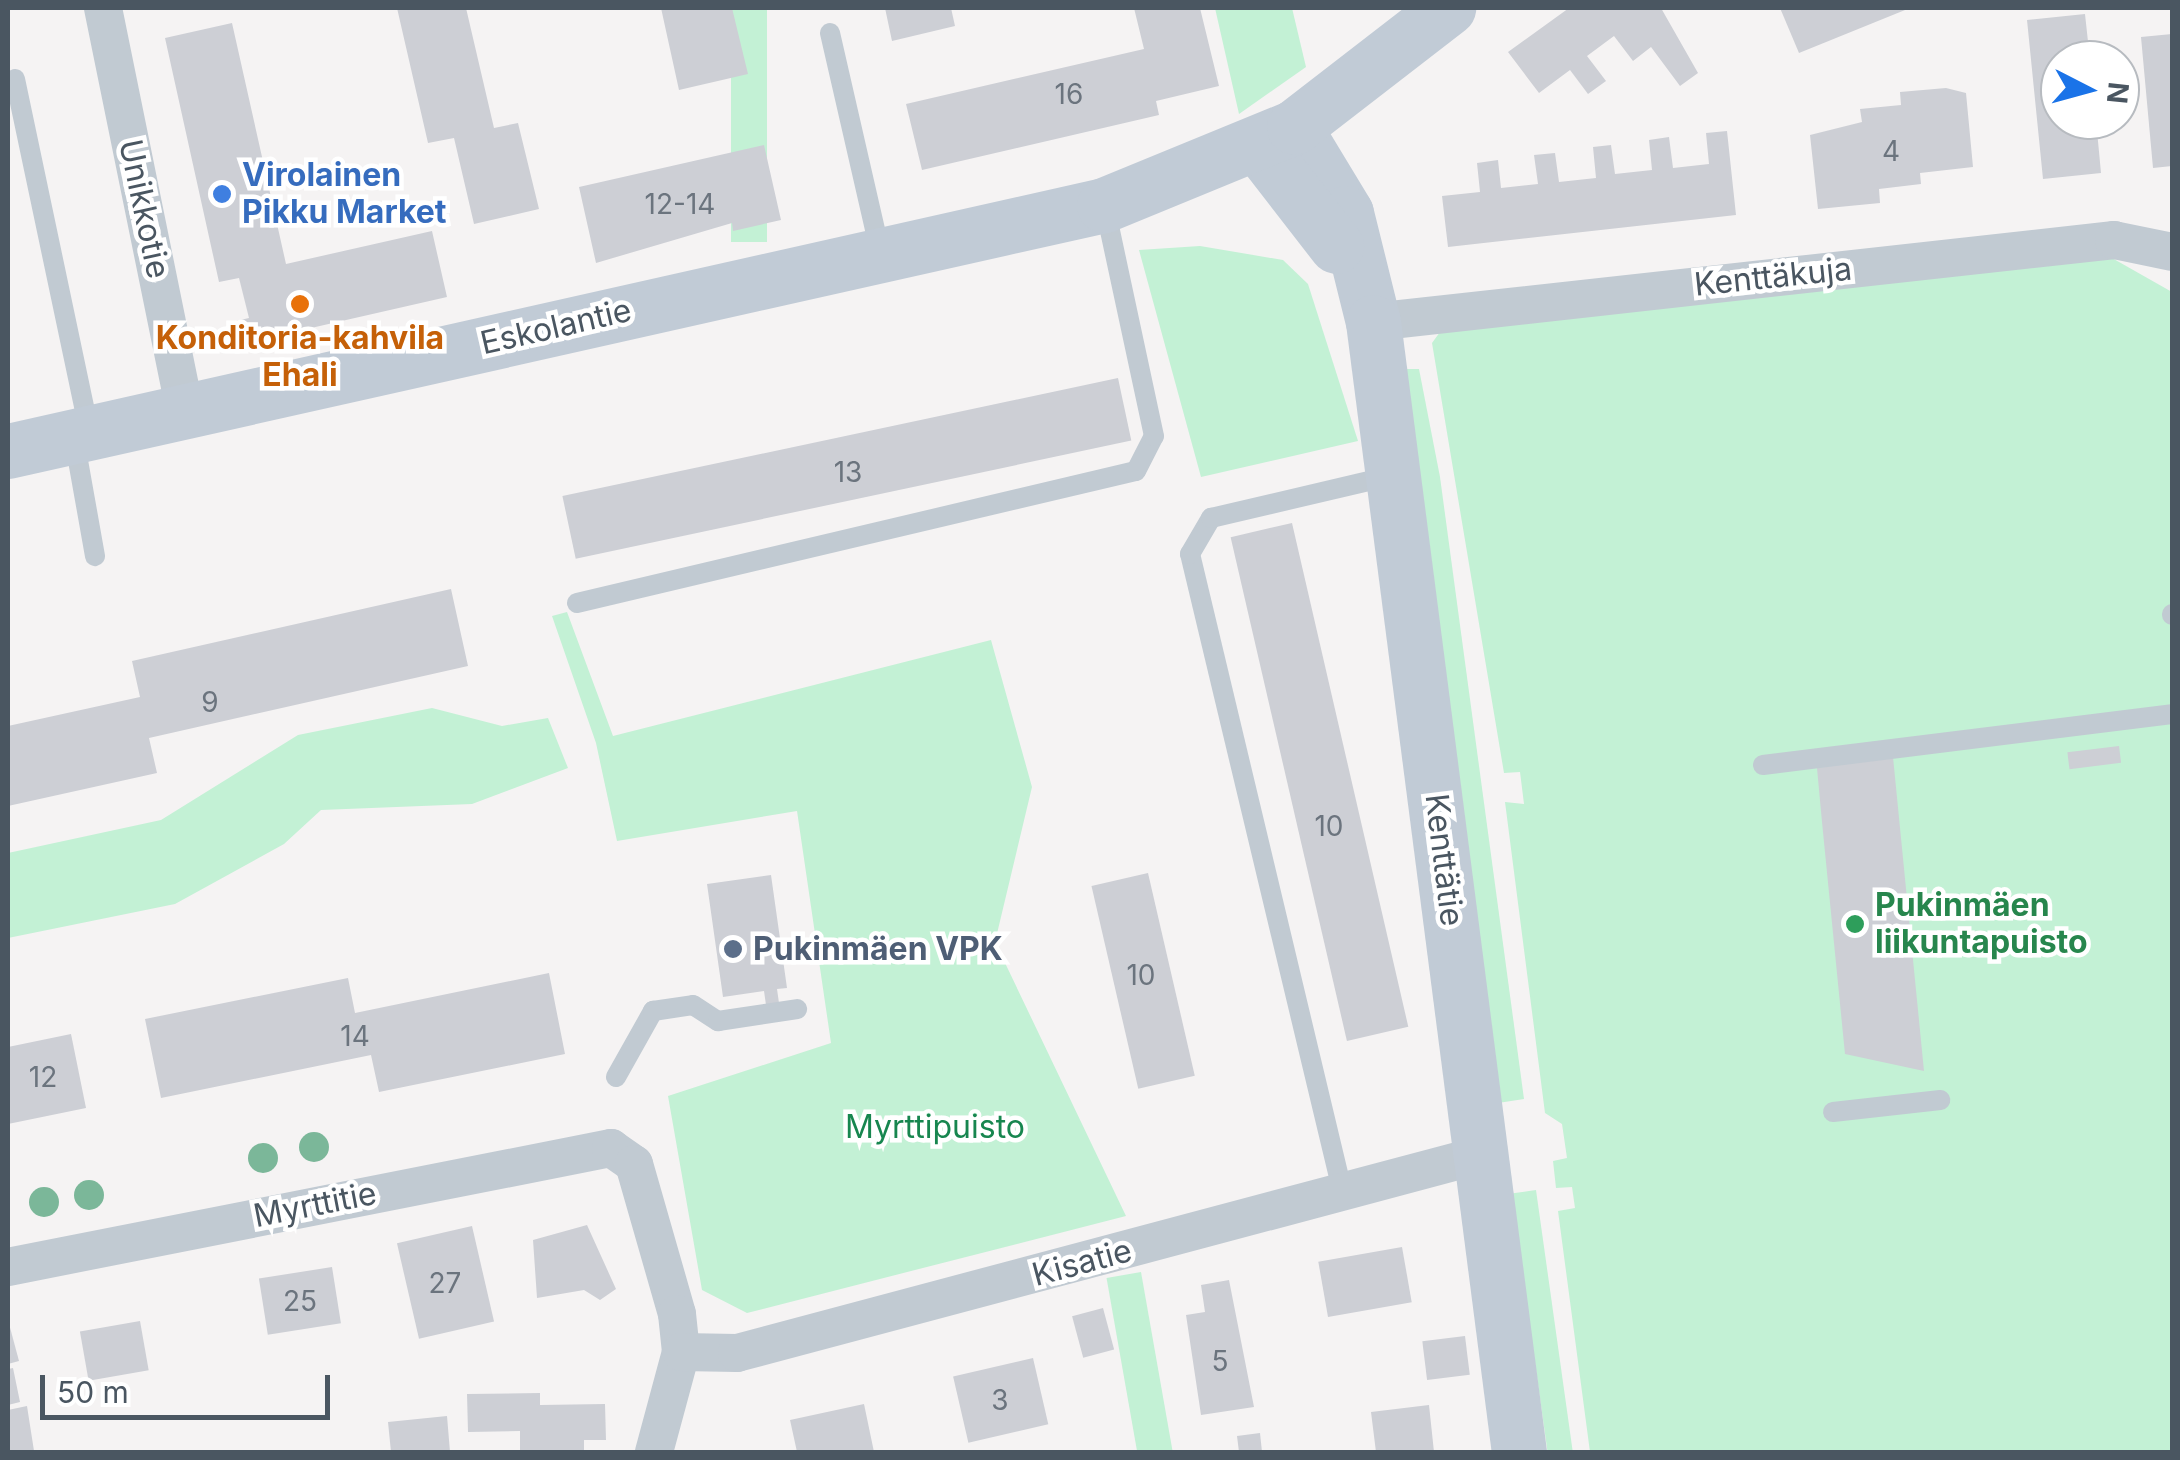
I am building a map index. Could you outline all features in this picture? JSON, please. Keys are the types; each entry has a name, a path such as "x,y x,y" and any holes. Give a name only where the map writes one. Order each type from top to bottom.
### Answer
{"street":[{"name":"Unikkotie","path":"103,8 185,411"},
{"name":"Eskolantie","path":"8,451 1104,206 1274,147 1448,8"},
{"name":"Kenttätie","path":"1274,147 1346,213 1373,322 1396,474 1519,1452"},
{"name":"Kenttäkuja","path":"1373,322 2114,240 2172,252"},
{"name":"Myrttitie","path":"8,1267 590,1150 622,1152 641,1186 682,1352"},
{"name":"Kisatie","path":"682,1352 737,1353 1343,1194 1480,1154"},
{"path":"654,1452 682,1352"}],"lane":[{"path":"830,33 880,254"},
{"path":"16,79 82,435 96,556"},
{"path":"576,604 1136,471 1154,436 1104,206"},
{"path":"1343,1194 1190,554 1211,518 1396,474"},
{"path":"1763,765 2172,714"},
{"path":"616,1077 654,1011 693,1005 718,1021 797,1009"},
{"path":"1833,1112 1940,1100"}],"green space":[{"path":"731,8 767,8 767,242 731,242"},
{"path":"1215,8 1292,8 1306,67 1239,114"},
{"path":"1200,246 1283,260 1308,284 1358,441 1201,477 1139,250"},
{"name":"Pukinmäen liikuntapuisto","path":"2112,258 2172,292 2172,1452 1590,1452 1558,1211 1575,1208 1572,1187 1556,1188 1553,1161 1567,1158 1562,1124 1545,1113 1505,802 1524,804 1520,772 1504,773 1432,343 1440,332"},
{"path":"1405,369 1419,369 1440,477 1524,1099 1498,1103"},
{"name":"Myrttipuisto","path":"567,612 613,736 991,640 1032,787 995,942 1126,1216 747,1313 702,1290 668,1096 831,1043 797,811 617,841 596,743 552,616"},
{"path":"432,708 502,726 548,718 568,768 472,804 321,810 284,844 175,904 8,938 8,853 161,820 298,735"},
{"path":"1536,1190 1573,1451 1548,1452 1511,1193"},
{"path":"1141,1272 1173,1452 1137,1452 1107,1278"}],"building":[{"path":"397,8 466,8 494,128 518,123 539,209 474,224 454,138 428,143"},
{"path":"661,8 732,8 748,74 679,90"},
{"path":"885,8 951,8 955,26 892,41"},
{"path":"1134,8 1200,8 1219,86 1156,101 1159,115 922,170 906,104 1144,49"},
{"path":"1569,8 1661,8 1698,73 1680,86 1651,47 1633,61 1614,36 1587,56 1606,81 1588,94 1570,70 1539,93 1508,52"},
{"path":"1780,8 1910,8 1799,53"},
{"path":"2085,14 2088,40 2040,40 2040,140 2098,140 2101,173 2043,179 2027,20"},
{"path":"232,23 286,264 432,231 447,297 241,344 236,321 249,318 239,278 219,282 165,38"},
{"path":"2172,34 2172,166 2153,168 2141,37"},
{"path":"1946,88 1966,93 1973,167 1920,173 1921,184 1879,189 1880,203 1818,209 1810,135 1862,122 1860,109 1901,105 1900,92"},
{"path":"1727,131 1736,215 1448,247 1442,196 1480,192 1477,163 1498,160 1501,188 1538,184 1534,155 1555,153 1559,182 1596,178 1593,147 1611,145 1615,174 1652,170 1649,140 1669,137 1673,168 1709,164 1706,133"},
{"path":"764,145 781,220 733,231 732,223 596,263 579,187"},
{"path":"1118,378 1131,441 576,559 562,496"},
{"path":"1292,523 1408,1027 1347,1041 1231,537"},
{"path":"451,589 468,666 149,738 157,773 8,806 8,726 140,697 132,661"},
{"path":"2119,746 2121,763 2069,769 2067,752"},
{"path":"1893,757 1924,1071 1845,1054 1822,822 1817,768"},
{"path":"1148,873 1195,1076 1138,1089 1091,886"},
{"path":"771,875 787,988 777,989 779,1003 766,1005 764,991 723,997 707,884"},
{"path":"549,973 565,1054 379,1092 371,1055 161,1098 145,1019 348,978 355,1013"},
{"path":"71,1034 86,1108 8,1124 8,1047"},
{"path":"587,1225 616,1289 600,1300 584,1290 537,1298 533,1240"},
{"path":"472,1226 494,1321 419,1339 397,1243"},
{"path":"1402,1247 1412,1302 1328,1317 1318,1262"},
{"path":"332,1267 341,1323 268,1335 259,1279"},
{"path":"1229,1280 1254,1407 1201,1415 1186,1315 1205,1312 1201,1285"},
{"path":"1103,1308 1114,1350 1083,1358 1072,1316"},
{"path":"8,1320 19,1361 8,1364"},
{"path":"140,1321 149,1370 89,1381 80,1332"},
{"path":"1465,1336 1470,1375 1427,1380 1422,1341"},
{"path":"1033,1358 1048,1424 968,1443 953,1376"},
{"path":"13,1368 20,1402 8,1405 8,1369"},
{"path":"540,1393 540,1405 605,1404 606,1440 584,1440 584,1452 520,1452 520,1431 468,1432 467,1394"},
{"path":"864,1404 874,1452 797,1452 790,1420"},
{"path":"1429,1405 1434,1452 1376,1452 1371,1412"},
{"path":"27,1406 34,1451 8,1452 8,1410"},
{"path":"447,1416 450,1452 391,1452 388,1422"},
{"path":"1260,1433 1262,1452 1239,1452 1237,1436"}],"place":[{"name":"Virolainen Pikku Market","path":"222,194"},
{"name":"Konditoria-kahvila Ehali","path":"300,304"},
{"name":"Pukinmäen liikuntapuisto","path":"1855,924"},
{"name":"Pukinmäen VPK","path":"733,949"}]}
